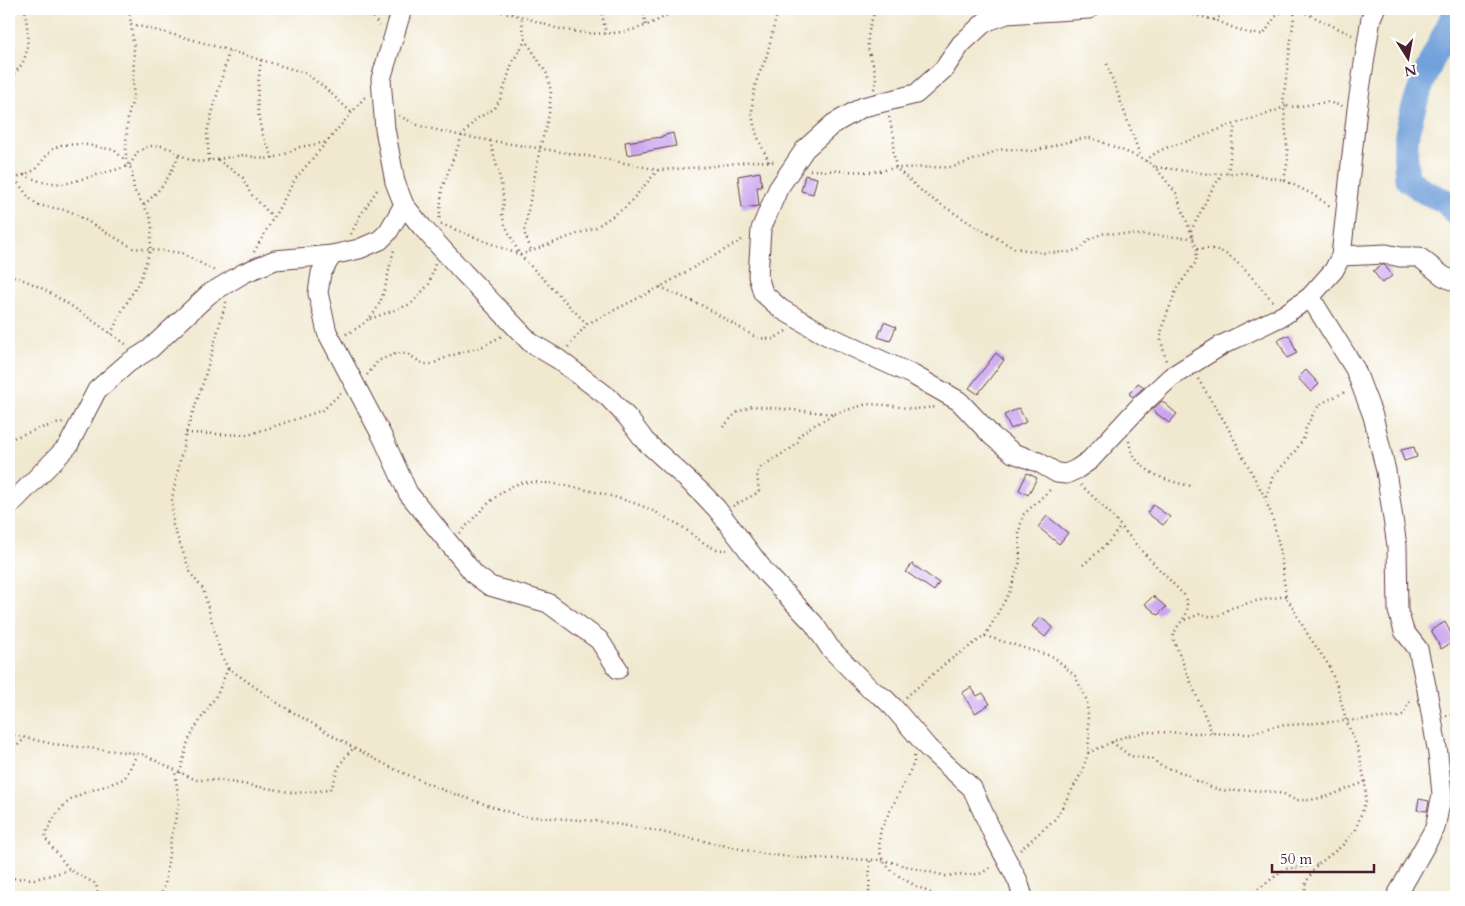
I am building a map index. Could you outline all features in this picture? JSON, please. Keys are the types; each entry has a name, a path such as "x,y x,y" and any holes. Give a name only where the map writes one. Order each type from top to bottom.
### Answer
{"street":[{"path":"402,9 381,79 385,129 395,182 404,204 441,248 531,343 558,359 608,397 628,418 642,437 717,508 746,549 814,624 830,648 870,689 884,698 893,707 928,748 972,788 1018,881 1023,897"},
{"path":"1089,9 1007,14 985,22 961,44 944,69 916,94 863,107 834,124 805,149 778,189 762,229 758,276 763,293 781,309 824,334 913,375 959,401 992,436 1013,453 1038,462 1057,473 1066,474 1077,470 1090,460 1129,417 1171,377 1222,345 1284,315 1310,297 1334,270 1341,256 1357,109 1370,18 1375,9"},
{"path":"9,506 68,446 97,390 128,363 150,349 209,294 238,277 275,260 337,254 359,249 380,240 388,232 404,204"},
{"path":"337,254 321,273 318,293 327,332 384,438 408,493 475,575 490,586 548,603 599,640 618,669"},
{"path":"1341,256 1386,254 1400,257 1419,257 1443,276 1456,282"},
{"path":"1310,297 1355,369 1373,416 1386,471 1397,546 1398,611 1404,631 1418,650 1437,745 1442,794 1435,828 1396,897"}],"path":[{"path":"9,76 23,65 26,50 25,9"},
{"path":"126,161 128,117 133,99 134,49 129,9"},
{"path":"482,9 521,16 557,28 606,34 646,27 661,20 676,9"},
{"path":"601,9 606,34"},
{"path":"643,9 646,27"},
{"path":"769,162 756,134 751,113 756,84 779,9"},
{"path":"863,107 877,81 875,67 868,46 869,32 876,9"},
{"path":"1122,9 1143,9"},
{"path":"1169,9 1214,20 1243,31 1260,34 1264,34 1276,17 1286,9"},
{"path":"1214,20 1232,9"},
{"path":"1284,180 1288,159 1285,107 1282,99 1296,9 1367,41"},
{"path":"521,16 525,39 547,74 551,92 549,115 540,148 524,232 531,250"},
{"path":"131,24 305,73 324,87 352,113"},
{"path":"525,39 513,61 500,100 494,110 476,118 462,136 442,188 439,223 520,254 596,227 626,207 658,170"},
{"path":"209,160 206,132 230,51"},
{"path":"261,60 258,84 258,116 261,129 273,158"},
{"path":"1106,64 1141,158"},
{"path":"381,79 296,178 238,277 220,325 186,434 172,498 173,525 191,574 203,589 221,655 228,668 279,704 394,769 448,792 521,816 597,821 764,854 802,858 882,860 946,876 980,874 1007,860 1056,818 1082,772 1088,753 1087,701 1075,676 1054,657 985,636"},
{"path":"884,102 894,136 893,150 896,168 926,195 1014,248 1045,253 1069,252 1080,249 1091,238 1105,233 1194,238"},
{"path":"1146,161 1159,150 1235,124 1262,117 1285,107 1326,102 1357,109"},
{"path":"383,107 420,126 462,136 540,148 658,170 754,161 873,172 896,168 953,167 997,150 1032,151 1079,139 1092,138 1141,158 1155,167 1176,193 1194,238 1197,249 1196,262 1176,288 1162,327 1161,340 1171,377"},
{"path":"1228,173 1235,124"},
{"path":"490,140 501,182 504,202 502,214 504,225 520,254 587,324"},
{"path":"24,175 42,182 64,184 129,166 138,152 148,146 161,146 188,159 200,162 243,155 265,159 273,158 300,147 327,142"},
{"path":"9,180 35,170 51,150 61,144 82,144 114,150 126,161 132,170 136,196 150,216 152,228 150,250 141,278 111,334"},
{"path":"144,205 158,192 170,176 179,154"},
{"path":"216,159 243,178 250,193 273,217"},
{"path":"337,254 378,189 391,161"},
{"path":"1155,167 1209,174 1245,173 1284,180 1325,201 1344,218"},
{"path":"1191,231 1222,174"},
{"path":"15,179 30,199 38,205 70,211 133,248 182,253 238,277"},
{"path":"558,359 587,324 762,229"},
{"path":"368,320 382,301 395,246"},
{"path":"327,332 346,334 368,320 411,304 429,284 441,248"},
{"path":"1197,249 1214,250 1226,254 1257,284 1284,315"},
{"path":"9,275 23,279 69,305 142,355"},
{"path":"660,286 703,306 757,338 773,339 803,322"},
{"path":"186,434 248,435 323,410 378,361 397,353 408,354 423,364 432,364 492,342 515,326"},
{"path":"1189,365 1226,424 1266,499 1280,550 1286,596 1308,635 1328,664 1337,686 1346,720 1358,749 1365,782 1366,800 1356,829 1342,846 1317,865 1306,882 1304,897"},
{"path":"1266,499 1273,476 1290,458 1303,440 1306,427 1316,409 1322,403 1361,382"},
{"path":"717,508 732,506 759,492 757,474 762,467 790,449 797,443 800,435 834,414 867,404 914,409 964,407"},
{"path":"723,427 736,414 752,406 834,414"},
{"path":"1129,417 1131,432 1129,443 1133,455 1143,466 1163,478 1192,486"},
{"path":"9,438 38,428 82,418"},
{"path":"893,707 947,662 985,636 1009,593 1020,562 1020,532 1023,515 1066,474 1085,489 1184,595 1188,603 1188,612 1174,631 1173,639 1212,733"},
{"path":"449,544 494,498 520,483 549,482 647,508 680,525 699,542 724,550 746,549"},
{"path":"1083,565 1107,544 1121,526"},
{"path":"1183,621 1200,614 1217,616 1232,608 1256,601 1286,596"},
{"path":"180,773 188,741 218,694 228,668"},
{"path":"1088,753 1123,737 1145,732 1250,734 1275,726 1398,717 1404,714 1412,695"},
{"path":"914,732 914,764 881,829 879,840 882,860 895,873 939,897"},
{"path":"9,734 82,748 137,754 196,780 218,780 296,793 329,790 338,769 346,756 354,748"},
{"path":"9,757 25,738"},
{"path":"1112,742 1130,756 1152,759 1162,766 1187,774 1213,788 1226,791 1274,792 1295,800 1310,800 1329,796 1365,782"},
{"path":"99,897 96,884 70,870 45,838 46,832 58,811 71,798 125,778 137,754"},
{"path":"160,897 165,885 171,838 179,804 176,770"},
{"path":"869,897 870,860"},
{"path":"1252,897 1257,890 1285,869 1317,865"},
{"path":"9,878 35,879 70,870"}],"building":[{"path":"673,133 676,146 627,155 625,142 662,137"},
{"path":"760,172 762,187 757,187 759,206 742,208 738,176"},
{"path":"805,175 817,178 813,194 801,191"},
{"path":"1385,265 1392,276 1382,283 1373,271"},
{"path":"884,322 896,327 890,341 878,337"},
{"path":"1289,335 1297,353 1287,358 1278,340"},
{"path":"996,353 1004,360 978,394 969,388"},
{"path":"1306,370 1319,384 1311,392 1298,378"},
{"path":"1138,383 1144,387 1133,397 1129,394"},
{"path":"1162,401 1177,414 1169,423 1152,410"},
{"path":"1019,408 1026,422 1011,429 1004,415"},
{"path":"1414,447 1417,457 1404,461 1401,450"},
{"path":"1027,473 1037,478 1028,495 1019,490"},
{"path":"1153,505 1170,517 1163,525 1147,513"},
{"path":"1047,516 1068,533 1059,544 1038,527"},
{"path":"912,564 939,583 934,591 906,572"},
{"path":"1153,596 1166,607 1158,615 1145,604"},
{"path":"1040,617 1053,627 1045,637 1032,626"},
{"path":"1445,622 1455,641 1441,649 1431,630"},
{"path":"971,687 977,696 983,693 990,704 975,713 962,693"},
{"path":"1419,799 1429,801 1427,811 1417,810"}],"waterway":[{"path":"1456,10 1417,98 1406,141 1407,179 1425,192 1445,201 1456,214"}]}
